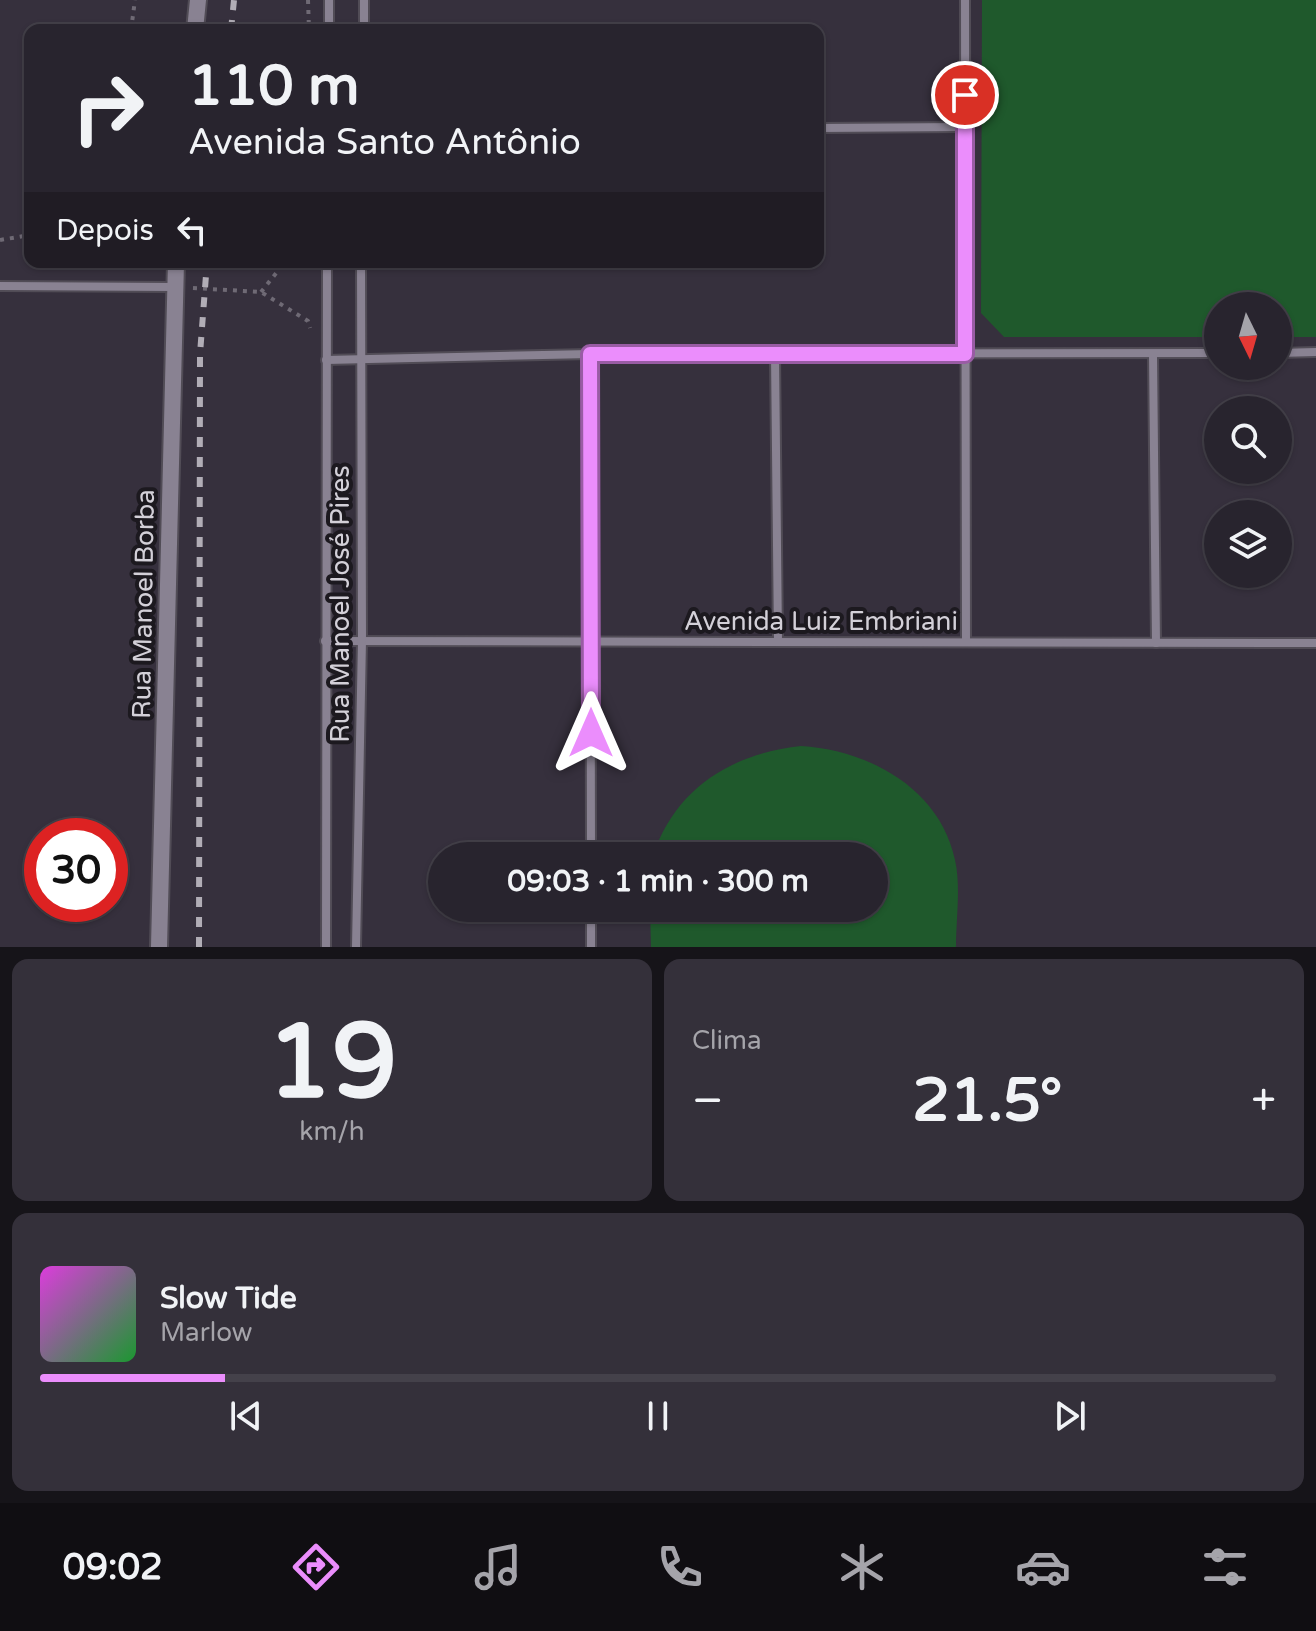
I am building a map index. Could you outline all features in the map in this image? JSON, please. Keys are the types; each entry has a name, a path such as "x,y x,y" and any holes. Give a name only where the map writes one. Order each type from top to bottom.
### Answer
{"main road":[{"path":"196,24 198,0"},
{"name":"Rua Manoel Borba","path":"159,947 176,268"}],"street":[{"path":"329,0 329,24"},
{"path":"364,0 364,24"},
{"path":"965,0 966,642"},
{"path":"824,128 965,127"},
{"name":"Rua Manoel José Pires","path":"326,947 327,268"},
{"name":"Rua Manoel José Pires","path":"356,947 362,640 361,268"},
{"path":"0,286 174,287"},
{"path":"1292,353 1316,352"},
{"path":"326,360 590,354 1204,353"},
{"path":"590,354 591,842"},
{"path":"775,354 778,640"},
{"path":"1153,354 1156,643"},
{"name":"Avenida Luiz Embriani","path":"325,641 1316,643"},
{"path":"591,922 591,947"}],"path":[{"path":"132,24 135,0"},
{"path":"308,0 309,24"},
{"path":"0,240 24,236"},
{"path":"261,292 280,268"},
{"path":"174,287 261,292 308,321 311,335 326,338"}],"green space":[{"path":"982,0 1316,0 1316,337 1292,337 1292,292 1204,292 1204,337 1004,337 981,313"},
{"path":"801,746 851,755 898,778 917,793 934,812 947,835 955,860 958,892 956,947 651,947 650,922 888,922 888,842 659,842 676,811 710,778 730,766 776,750"}],"railway":[{"path":"232,24 234,0"},
{"path":"199,947 200,354 207,268"}],"route":[{"path":"591,733 590,354 965,354 965,95"}]}
